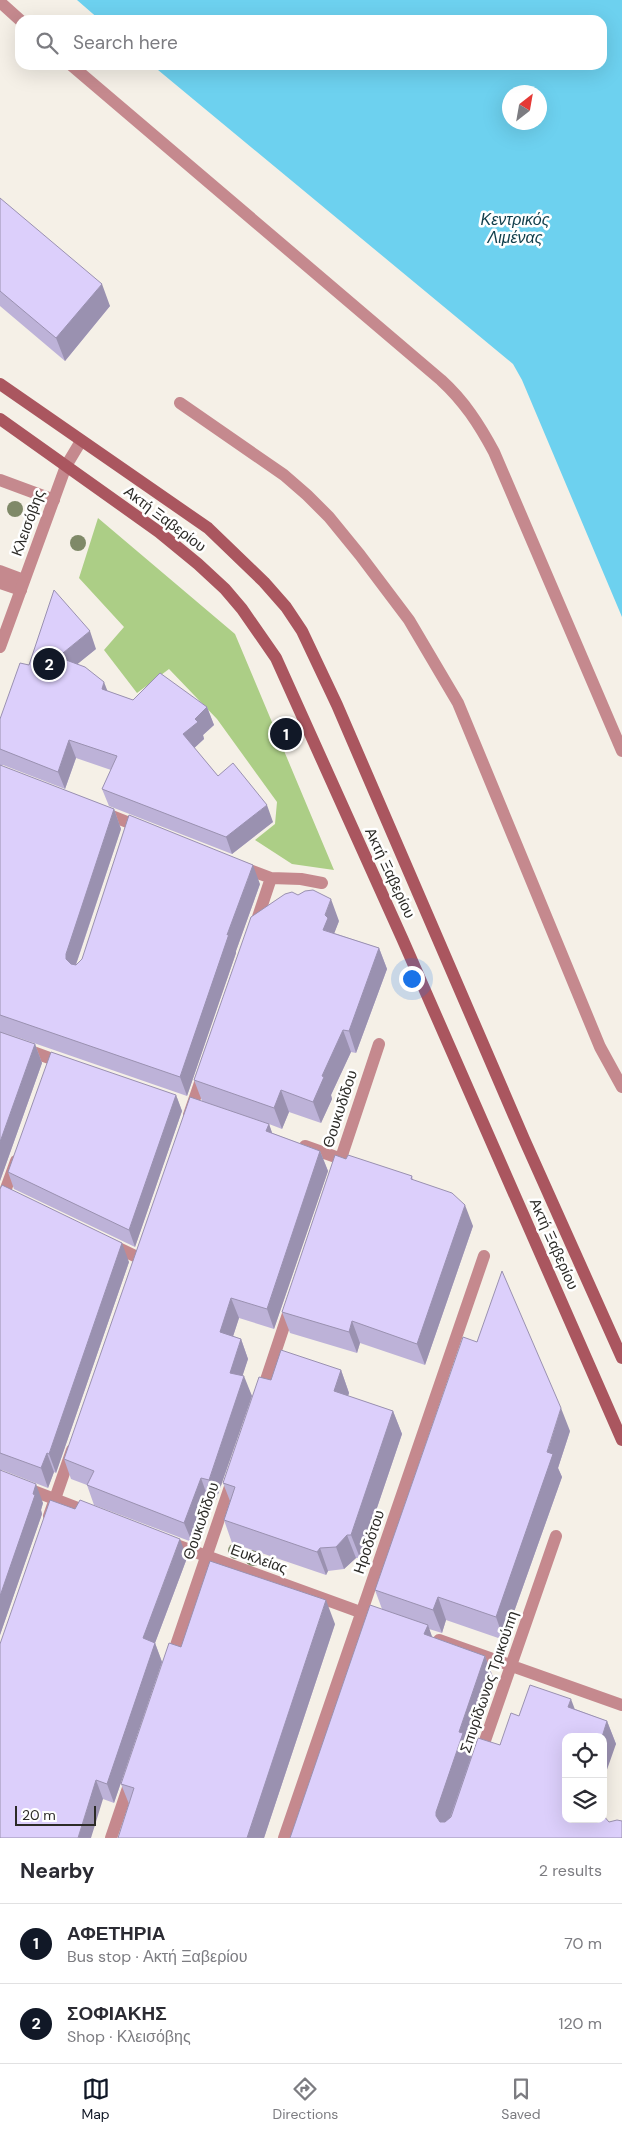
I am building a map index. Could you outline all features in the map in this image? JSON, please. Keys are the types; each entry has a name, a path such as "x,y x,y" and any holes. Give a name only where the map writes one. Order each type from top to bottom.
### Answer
{"main road":[{"name":"Ακτή Ξαβερίου","path":"0,384 208,528 264,582 286,607 302,631 370,781 622,1358"},
{"name":"Ακτή Ξαβερίου","path":"0,419 159,532 198,564 242,609 276,658 622,1440"}],"street":[{"path":"0,2 15,16"},
{"path":"77,70 419,360 463,402 476,419 494,452 622,751"},
{"path":"180,403 277,470 307,496 329,517 360,555 408,620 458,703 600,1048 622,1087"},
{"name":"Κλεισόβης","path":"0,647 66,466 81,440"},
{"path":"0,480 54,500"},
{"path":"0,571 22,585"},
{"path":"0,583 22,585"},
{"path":"87,807 129,828 157,834"},
{"path":"227,861 271,878 301,879 322,883"},
{"path":"249,942 271,878"},
{"path":"0,1040 50,1064 70,1066"},
{"name":"Θουκυδίδου","path":"331,1186 379,1044"},
{"path":"185,1126 208,1062"},
{"path":"294,1143 359,1165"},
{"path":"4,1196 20,1148"},
{"path":"94,1236 139,1258"},
{"name":"Ηροδότου","path":"284,1838 484,1256"},
{"path":"256,1409 294,1298"},
{"path":"46,1526 78,1434"},
{"name":"Θουκυδίδου","path":"168,1670 237,1464"},
{"path":"0,1478 99,1516"},
{"name":"Ευκλείας","path":"153,1536 390,1623"},
{"name":"Σπυρίδωνος Τρικούπη","path":"477,1765 556,1536"},
{"path":"427,1636 511,1664 622,1705"},
{"path":"111,1838 136,1763"}],"green space":[{"path":"98,518 235,634 334,870 292,864 255,840 275,824 277,802 217,719 169,669 137,693 104,650 124,627 79,578"}],"water":[{"name":"Κεντρικός Λιμένας","path":"77,0 622,0 622,617 522,380 513,364 158,70 607,70 607,15 94,15"}],"building":[{"path":"0,198 102,284 56,338 0,291"},
{"path":"54,590 90,631 58,657 85,667 104,682 102,689 133,700 160,673 207,707 195,719 198,722 183,734 218,776 233,763 267,805 226,837 102,789 117,756 69,740 58,772 0,749 0,719 20,663 29,665"},
{"path":"0,765 114,809 66,954 66,959 71,964 76,965 82,959 129,815 253,865 227,935 229,934 180,1077 0,1015"},
{"path":"313,890 331,899 325,915 328,918 323,930 379,948 349,1031 343,1030 322,1076 324,1077 313,1102 281,1090 274,1108 194,1080 251,917 285,894 292,892 298,895 305,891"},
{"path":"0,1032 35,1044 0,1142"},
{"path":"51,1052 176,1095 129,1230 8,1172"},
{"path":"190,1097 269,1124 266,1131 320,1151 267,1309 231,1298 220,1332 241,1339 230,1373 244,1376 209,1480 201,1478 184,1523 87,1485 94,1471 64,1459"},
{"path":"335,1155 346,1159 348,1155 412,1176 411,1179 452,1193 465,1205 417,1344 352,1321 349,1332 282,1312"},
{"path":"2,1185 122,1243 49,1454 47,1453 41,1468 0,1453 0,1189"},
{"path":"502,1271 561,1408 547,1452 553,1454 496,1617 438,1597 433,1610 375,1590 463,1337 477,1342"},
{"path":"281,1350 341,1370 334,1391 393,1411 351,1535 347,1535 336,1547 320,1548 317,1552 224,1520 235,1487 223,1483 259,1377 271,1380"},
{"path":"0,1470 36,1484 33,1494 35,1495 0,1596"},
{"path":"50,1500 75,1509 80,1500 180,1539 143,1638 155,1643 107,1784 96,1780 78,1838 0,1838 0,1644"},
{"path":"210,1561 326,1600 247,1838 118,1838 134,1788 121,1784 169,1643 181,1647"},
{"path":"370,1605 428,1625 424,1634 485,1656 459,1732 463,1733 436,1812 440,1822 445,1822 451,1817 478,1738 500,1745 511,1713 519,1716 530,1685 571,1699 568,1707 607,1721 603,1733 562,1733 562,1823 607,1823 607,1820 609,1822 622,1821 622,1838 290,1838"}],"place":[{"name":"ΣΟΦΙΑΚΗΣ","path":"49,664"},
{"name":"ΑΦΕΤΗΡΙΑ","path":"286,734"}]}
